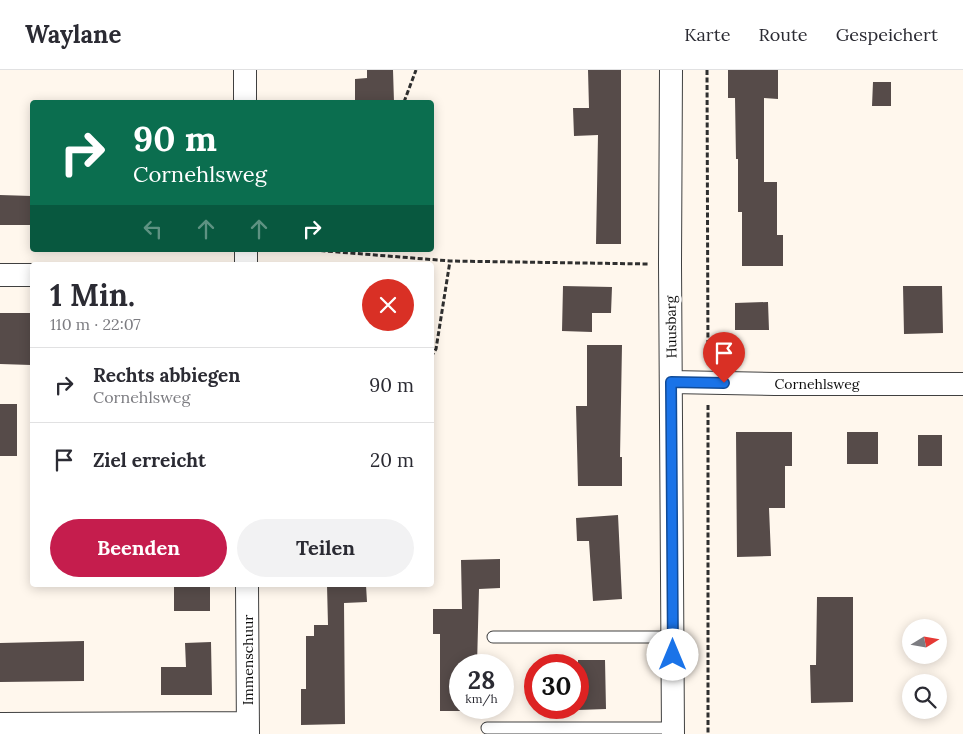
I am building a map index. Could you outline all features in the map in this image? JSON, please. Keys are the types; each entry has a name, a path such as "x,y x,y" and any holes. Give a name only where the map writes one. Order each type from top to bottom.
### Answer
{"street":[{"path":"245,70 245,100"},
{"name":"Huusbarg","path":"671,70 670,264 673,731"},
{"path":"0,275 30,275"},
{"name":"Cornehlsweg","path":"671,382 963,384"},
{"name":"Immenschuur","path":"248,587 248,729"},
{"path":"0,724 248,729"}],"lane":[{"path":"494,637 673,637"},
{"path":"487,728 673,731"}],"path":[{"path":"405,100 416,70"},
{"path":"349,252 450,261 670,264"},
{"path":"434,352 450,261"}],"building":[{"path":"367,70 393,70 394,100 355,100 355,79 367,78"},
{"path":"588,70 621,70 621,244 596,244 598,135 574,136 573,108 589,108"},
{"path":"728,70 778,70 778,99 764,98 764,182 777,182 777,235 783,235 783,266 742,266 742,212 738,212 735,98 728,98"},
{"path":"873,82 891,82 891,106 872,106"},
{"path":"0,195 30,196 30,225 0,225"},
{"path":"563,286 612,287 611,313 592,313 592,332 562,331"},
{"path":"903,286 942,286 943,333 904,334"},
{"path":"768,302 769,330 735,330 735,303"},
{"path":"0,313 30,313 30,365 0,364"},
{"path":"587,345 622,345 620,457 622,457 622,486 578,486 576,406 587,406"},
{"path":"0,404 17,404 17,456 0,456"},
{"path":"736,432 792,432 792,466 785,466 785,508 769,508 771,556 737,557"},
{"path":"847,432 878,432 878,464 847,464"},
{"path":"918,435 942,435 942,466 918,466"},
{"path":"618,515 622,599 593,601 589,541 577,541 576,518"},
{"path":"500,559 500,588 479,589 477,654 449,654 449,711 440,711 440,634 433,634 433,609 462,609 461,560"},
{"path":"174,587 210,587 210,611 174,611"},
{"path":"327,587 366,587 367,602 344,603 345,724 301,725 301,689 306,689 306,636 314,636 314,625 328,625"},
{"path":"817,597 853,597 853,702 811,703 810,665 816,665"},
{"path":"84,641 84,681 0,682 0,643"},
{"path":"211,642 212,695 161,695 161,667 186,667 185,643"},
{"path":"589,660 605,660 606,709 589,710"}],"route":[{"path":"673,655 671,382 724,383"}]}
